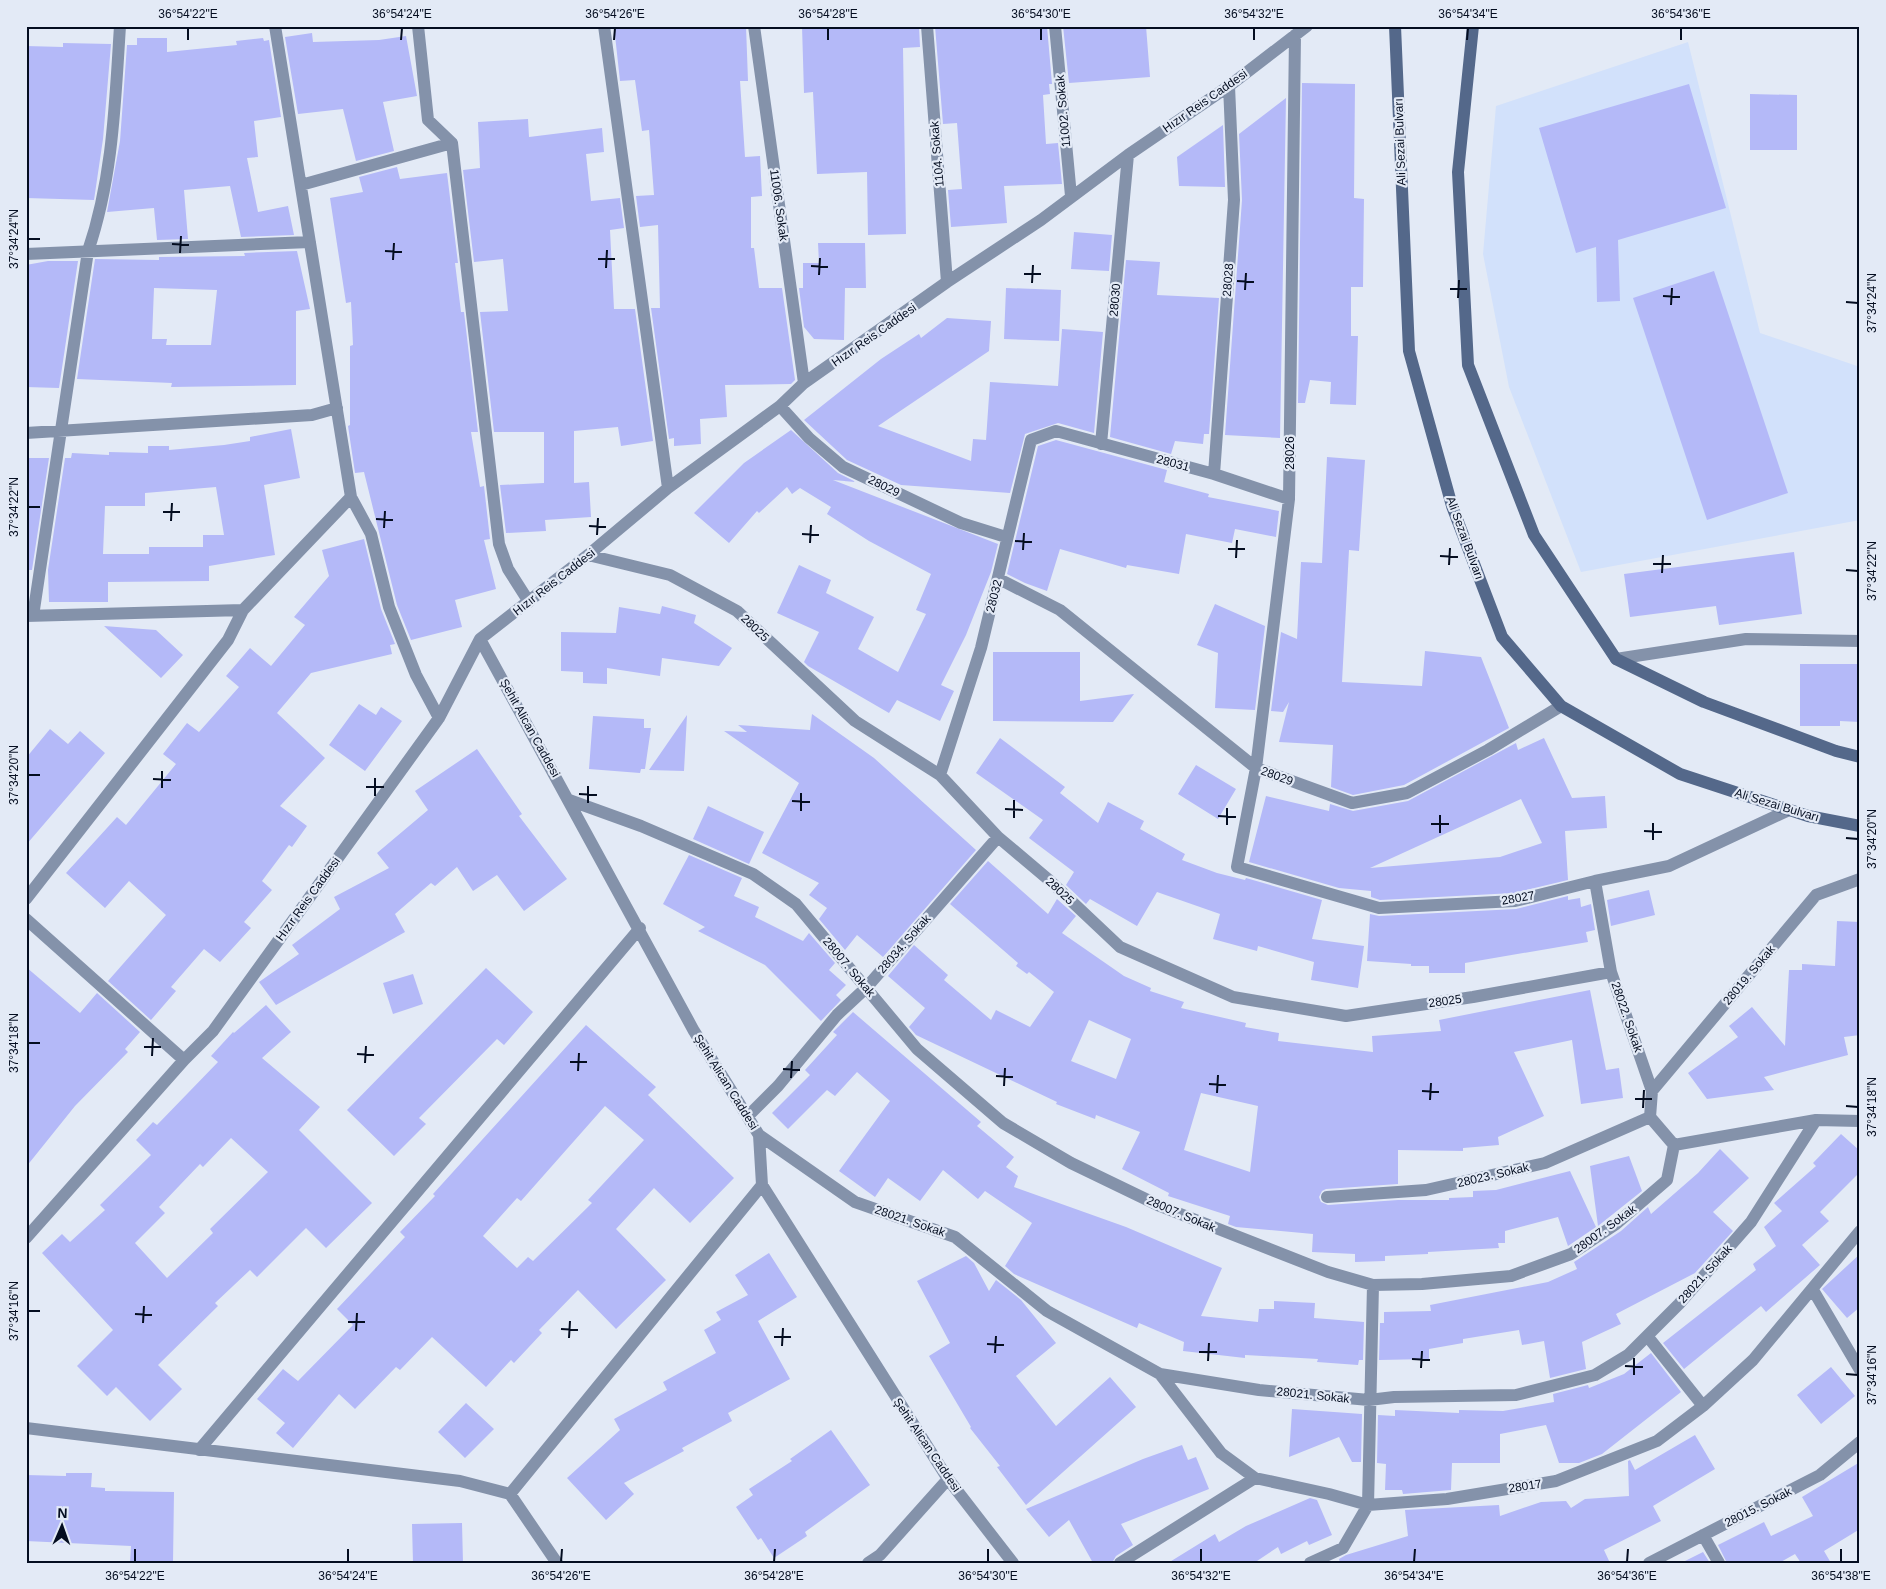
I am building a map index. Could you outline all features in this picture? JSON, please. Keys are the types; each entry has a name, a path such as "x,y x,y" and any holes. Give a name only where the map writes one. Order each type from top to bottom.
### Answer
{"main road":[{"name":"Ali Sezai Bulvarı","path":"1395,26 1409,352 1452,506 1502,637 1561,706 1680,774 1789,810 1860,826"},
{"path":"1473,26 1458,172 1468,365 1534,535 1616,659 1704,702 1836,751 1860,757"}],"street":[{"path":"120,26 112,145 100,216 88,251 61,432 30,616 243,610"},
{"path":"276,26 351,497 370,534 390,607 416,675 439,718"},
{"path":"418,26 428,120 452,144 499,544 508,569 529,602"},
{"path":"604,26 668,488"},
{"name":"11006. Sokak","path":"754,26 804,383"},
{"name":"1104. Sokak","path":"926,26 947,282"},
{"name":"11002. Sokak","path":"1055,26 1071,196"},
{"name":"Hızır Reis Caddesi","path":"26,1238 184,1060 213,1031 439,718 480,639 588,555 668,488 780,406 804,383 947,282 1041,220 1128,155 1230,86 1306,26"},
{"name":"28026","path":"1238,867 1256,768 1290,499 1295,34"},
{"name":"28028","path":"1214,474 1234,200 1230,86"},
{"path":"301,185 452,144"},
{"name":"28030","path":"1101,444 1128,155"},
{"path":"26,254 310,242"},
{"name":"28029","path":"780,406 809,438 843,467 961,523 1006,537"},
{"path":"26,433 312,416 336,408"},
{"name":"28031","path":"1056,431 1214,474 1290,499"},
{"name":"28032","path":"940,775 981,648 999,579 1006,537 1031,440 1056,431"},
{"path":"26,899 228,640 243,610 351,497"},
{"name":"28025","path":"588,555 670,576 737,611 855,721 940,775 998,837 1120,947 1233,997 1346,1016 1473,997 1612,972"},
{"name":"28029","path":"999,579 1060,610 1256,768 1352,803 1407,793 1488,750 1561,706"},
{"name":"Şehit Alican Caddesi","path":"480,639 640,928 694,1031 759,1135 762,1185 948,1479 1013,1563"},
{"path":"1616,659 1746,639 1860,641"},
{"name":"28007. Sokak","path":"569,800 640,826 753,874 796,904 917,1048 1003,1123 1071,1163 1160,1206 1265,1249 1328,1272 1373,1285 1422,1284 1512,1276 1571,1254 1616,1224 1667,1180 1674,1145"},
{"name":"28027","path":"1238,867 1379,908 1515,901 1595,881 1669,866 1789,810"},
{"name":"28034. Sokak","path":"748,1116 778,1086 837,1015 866,988 998,837"},
{"name":"28019. Sokak","path":"1652,1090 1816,895 1860,879"},
{"name":"28022. Sokak","path":"1595,881 1612,972 1652,1090 1650,1117"},
{"path":"26,918 184,1060"},
{"path":"199,1450 640,928"},
{"path":"1650,1117 1674,1145 1816,1120 1860,1121"},
{"name":"28023. Sokak","path":"1326,1197 1426,1190 1545,1162 1650,1117"},
{"name":"28021. Sokak","path":"759,1135 855,1202 955,1237 1047,1310 1160,1374 1259,1390 1369,1400 1394,1397 1516,1395 1595,1375 1628,1355 1648,1337 1751,1222 1816,1120"},
{"path":"510,1494 762,1185"},
{"name":"28017","path":"1255,1478 1329,1494 1368,1505 1447,1499 1556,1481 1657,1441 1703,1406 1753,1360 1860,1231"},
{"path":"1310,1563 1343,1548 1368,1505 1373,1285"},
{"path":"1813,1290 1860,1370"},
{"path":"1648,1337 1703,1406"},
{"path":"1120,1563 1255,1478 1221,1453 1160,1374"},
{"path":"26,1428 460,1481 510,1494 557,1563"},
{"name":"28015. Sokak","path":"1649,1563 1820,1476 1860,1442"},
{"path":"868,1563 880,1554 948,1479"},
{"path":"1703,1534 1719,1563"}],"shaded area":[{"path":"1688,42 1760,333 1860,367 1860,520 1581,572 1509,387 1483,254 1496,106"}],"building":[{"path":"614,26 746,26 748,81 740,81 745,157 760,156 762,196 751,197 751,248 754,248 759,288 782,288 795,380 791,384 725,385 727,417 700,419 701,444 674,446 674,438 669,439 651,308 660,308 658,225 640,227 636,196 654,195 649,130 642,131 635,80 620,81"},
{"path":"802,26 919,26 920,47 903,48 906,234 868,235 867,172 817,174 813,92 804,93"},
{"path":"935,26 1047,26 1052,84 1049,84 1050,94 1043,95 1046,144 1058,143 1062,184 1004,186 1007,223 951,227 948,190 962,189 957,123 943,124"},
{"path":"1063,26 1146,26 1150,77 1069,83"},
{"path":"312,33 313,42 379,40 406,36 417,96 383,102 394,151 356,161 343,109 298,114 285,37"},
{"path":"137,38 167,38 167,52 237,45 236,41 263,38 264,41 269,40 281,117 254,121 258,157 247,158 258,212 288,206 294,235 241,237 230,186 184,190 188,239 157,240 154,208 107,212 120,141 127,45 137,45"},
{"path":"63,43 111,44 103,139 94,200 26,198 26,46 63,47"},
{"path":"1302,83 1355,84 1354,198 1364,199 1363,287 1351,287 1351,336 1358,336 1356,405 1330,404 1331,382 1310,380 1305,403 1298,403"},
{"path":"1689,84 1726,208 1618,240 1620,301 1597,302 1596,247 1576,253 1539,128"},
{"path":"1750,94 1797,95 1797,150 1750,150"},
{"path":"1286,98 1280,438 1225,435 1242,200 1239,134"},
{"path":"528,119 529,137 602,128 604,152 586,154 591,201 620,198 624,228 610,230 614,309 635,309 653,441 621,446 618,427 574,431 574,483 589,482 591,517 545,520 546,531 506,533 500,485 544,483 544,432 494,432 480,312 508,311 503,259 474,262 463,170 480,168 478,122"},
{"path":"1223,125 1225,187 1179,186 1177,157"},
{"path":"397,167 400,179 447,173 458,263 455,263 461,312 464,312 478,432 471,432 480,487 484,486 490,539 484,540 496,589 455,600 462,627 411,640 397,605 364,472 355,473 348,426 350,425 350,346 353,345 351,302 346,303 330,198 363,192 359,177"},
{"path":"1074,232 1112,235 1109,271 1071,269"},
{"path":"818,243 865,243 866,288 845,288 844,340 814,339 804,327 799,288 803,288 803,263 819,263"},
{"path":"297,251 310,309 296,311 296,385 171,387 172,383 77,379 95,259 159,260 159,257 245,256 244,253","holes":["154,288 217,290 211,345 166,345 167,339 152,339"]},
{"path":"1126,260 1160,262 1157,295 1219,298 1209,434 1204,434 1203,444 1175,441 1171,454 1110,437"},
{"path":"48,261 78,261 59,388 26,387 26,265"},
{"path":"1714,271 1788,493 1707,520 1633,298"},
{"path":"1006,288 1061,290 1059,341 1004,339"},
{"path":"947,318 991,321 989,351 878,426 971,461 973,439 986,440 990,382 1058,386 1062,329 1103,332 1094,433 1058,423 1025,434 1010,493 901,485 847,460 804,420 881,359 919,334 921,338"},
{"path":"291,429 300,478 264,485 275,555 209,566 209,581 108,582 108,602 49,602 48,570 65,458 71,458 72,453 109,455 109,452 148,453 148,446 169,446 169,450 224,445 250,441 250,437","holes":["216,487 224,535 203,535 203,547 149,547 149,554 103,554 105,506 145,506 145,493"]},
{"path":"791,430 838,473 856,482 833,480 998,544 991,572 966,635 941,685 954,691 940,721 897,700 889,713 808,666 804,662 819,632 777,613 799,565 831,580 826,593 874,617 858,649 898,672 926,614 916,610 931,574 869,541 827,514 831,507 800,488 792,494 787,487 759,513 757,511 729,543 694,513 744,463"},
{"path":"1056,440 1167,470 1164,482 1209,494 1208,497 1279,511 1276,537 1235,529 1232,543 1186,534 1179,574 1127,565 1126,568 1060,549 1047,591 1025,583 1007,574 1038,446"},
{"path":"1327,457 1365,460 1359,551 1349,550 1342,682 1422,686 1425,651 1481,657 1509,728 1404,785 1353,795 1331,787 1333,745 1279,742 1289,702 1283,712 1271,711 1281,632 1297,639 1301,562 1322,563"},
{"path":"26,458 49,458 32,570 26,570"},
{"path":"364,539 381,609 395,644 390,645 392,654 311,673 277,713 325,758 280,806 307,826 292,847 289,845 262,881 272,890 244,922 251,928 220,962 204,949 171,987 176,991 151,1020 108,981 166,915 129,881 105,908 66,873 117,817 126,825 176,764 163,754 187,723 199,732 239,687 226,676 250,648 271,666 305,625 294,617 329,576 322,550"},
{"path":"1794,552 1802,614 1719,625 1716,606 1630,617 1624,574"},
{"path":"1215,604 1265,626 1255,710 1215,708 1218,653 1197,645"},
{"path":"662,606 696,615 694,623 732,648 719,666 662,658 660,676 607,668 607,684 583,683 583,672 561,671 561,632 616,633 619,607 660,614"},
{"path":"104,626 156,630 183,655 161,678"},
{"path":"993,652 1080,652 1080,701 1134,694 1113,722 993,721"},
{"path":"1800,664 1860,664 1860,722 1840,721 1840,726 1800,726"},
{"path":"359,704 376,715 381,707 402,721 365,771 329,745"},
{"path":"812,714 874,758 976,850 883,957 857,935 845,950 819,919 827,908 809,895 819,883 762,853 799,783 724,731 747,732 738,725 810,730"},
{"path":"687,715 684,771 649,770"},
{"path":"593,716 644,719 644,728 651,728 645,769 641,769 640,773 589,769"},
{"path":"50,729 68,744 80,731 105,753 26,845 26,758"},
{"path":"1000,738 1065,787 1060,793 1098,823 1108,802 1144,821 1140,829 1185,854 1182,860 1217,873 1245,880 1246,878 1322,900 1312,939 1364,946 1358,988 1311,980 1314,962 1258,946 1257,951 1213,939 1220,914 1157,892 1137,926 1090,899 1086,904 1066,885 1074,872 1029,838 1043,820 976,773"},
{"path":"1544,738 1572,798 1605,796 1607,828 1565,831 1568,880 1514,893 1380,900 1371,897 1371,891 1339,888 1249,862 1266,796 1329,811 1330,804 1353,811 1408,801 1516,743 1518,750","holes":["1521,799 1542,843 1500,857 1370,868"]},
{"path":"477,749 522,814 519,816 567,879 524,911 497,875 473,891 457,867 435,886 431,883 395,914 405,932 276,1005 259,982 299,954 292,945 340,909 334,897 389,868 377,853 428,810 415,791"},
{"path":"1196,765 1236,789 1218,819 1178,794"},
{"path":"708,806 764,832 749,864 693,839"},
{"path":"689,855 742,878 734,896 759,907 755,917 803,941 809,933 835,963 829,970 846,985 836,995 841,1000 821,1021 765,965 698,931 705,927 663,904"},
{"path":"988,861 1048,914 1057,899 1076,916 1062,933 1124,976 1151,988 1150,991 1184,1002 1181,1008 1246,1023 1245,1027 1279,1033 1278,1041 1373,1052 1372,1036 1441,1031 1439,1020 1590,990 1606,1070 1619,1068 1623,1098 1581,1104 1572,1040 1514,1052 1544,1116 1498,1137 1499,1145 1463,1148 1463,1151 1398,1150 1398,1184 1326,1189 1322,1191 1319,1197 1321,1202 1328,1205 1398,1200 1449,1200 1449,1198 1473,1197 1473,1191 1496,1190 1570,1171 1596,1227 1568,1246 1558,1217 1505,1231 1505,1243 1498,1243 1499,1248 1385,1256 1385,1261 1355,1262 1355,1254 1312,1252 1313,1234 1236,1227 1228,1224 1230,1216 1168,1196 1169,1193 1122,1169 1140,1132 1096,1115 1095,1119 1056,1104 1057,1102 916,1035 909,1027 925,1008 888,976 914,945 948,975 944,980 991,1020 996,1010 1030,1027 1054,992 1029,972 1027,974 1016,966 1018,963 950,904","holes":["1089,1020 1131,1039 1116,1079 1071,1061","1201,1093 1258,1106 1250,1172 1184,1150"]},
{"path":"1649,890 1655,915 1611,926 1607,900"},
{"path":"1568,896 1568,900 1580,898 1581,907 1591,904 1595,930 1586,932 1588,942 1465,963 1465,973 1429,973 1429,966 1367,961 1370,914 1379,916 1516,909"},
{"path":"1837,921 1860,922 1860,1035 1844,1037 1848,1055 1764,1077 1774,1090 1707,1099 1688,1073 1738,1037 1729,1026 1752,1007 1785,1046 1789,970 1802,970 1802,964 1835,966"},
{"path":"26,967 80,1013 97,993 140,1032 125,1049 128,1052 75,1106 26,1167"},
{"path":"486,968 533,1012 504,1045 497,1039 419,1118 426,1124 394,1156 347,1110"},
{"path":"413,974 423,1004 393,1014 383,983"},
{"path":"266,1005 291,1032 262,1058 320,1107 299,1130 372,1203 326,1248 306,1228 257,1277 250,1270 215,1303 218,1306 158,1365 182,1389 150,1421 116,1387 107,1396 77,1366 113,1330 42,1253 62,1234 70,1242 105,1210 100,1205 151,1155 136,1140 153,1122 157,1125 218,1062 211,1056","holes":["231,1138 268,1172 210,1229 213,1233 167,1278 135,1243 165,1213 159,1207 200,1164 203,1167"]},
{"path":"853,1012 981,1122 977,1126 1014,1157 1006,1167 1018,1176 1014,1187 1126,1227 1222,1268 1201,1316 1258,1322 1259,1309 1274,1309 1274,1301 1315,1303 1314,1318 1364,1322 1363,1360 1359,1360 1358,1365 1317,1362 1318,1359 1245,1355 1245,1358 1183,1351 1184,1342 1139,1323 1137,1328 1014,1274 1005,1266 1032,1223 985,1191 978,1199 943,1170 920,1201 888,1178 875,1197 839,1171 890,1101 857,1072 835,1096 827,1090 788,1129 772,1113 810,1075 805,1070 837,1035 833,1032"},
{"path":"586,1025 656,1087 648,1095 734,1178 690,1223 654,1188 616,1229 666,1280 616,1329 578,1290 539,1330 542,1333 514,1363 511,1360 486,1387 432,1337 400,1370 396,1367 355,1409 339,1394 293,1448 276,1433 285,1423 257,1399 283,1369 298,1381 353,1325 337,1309 405,1237 400,1232 435,1196 433,1194","holes":["605,1106 644,1140 588,1200 592,1203 533,1261 528,1257 517,1268 483,1236 517,1198 521,1201"]},
{"path":"1841,1134 1860,1151 1860,1172 1820,1212 1829,1221 1802,1245 1820,1265 1766,1312 1761,1306 1684,1369 1663,1343 1756,1270 1753,1264 1776,1246 1764,1227 1782,1211 1774,1203 1816,1166 1813,1163"},
{"path":"1720,1149 1749,1178 1713,1212 1733,1231 1695,1273 1616,1314 1621,1324 1582,1342 1586,1369 1550,1378 1544,1341 1522,1345 1519,1330 1463,1339 1463,1343 1429,1349 1429,1359 1379,1360 1380,1323 1384,1323 1384,1312 1431,1311 1430,1305 1548,1282 1577,1269 1574,1262 1621,1231 1648,1207 1651,1214 1698,1173"},
{"path":"1629,1156 1642,1191 1598,1226 1590,1166"},
{"path":"769,1253 797,1297 758,1321 790,1379 728,1413 732,1421 682,1448 684,1451 624,1483 634,1494 606,1520 567,1478 620,1430 614,1419 667,1390 663,1382 716,1353 704,1330 721,1320 716,1312 748,1295 735,1275"},
{"path":"1860,1254 1860,1307 1847,1318 1822,1289"},
{"path":"966,1256 974,1263 989,1291 996,1280 1021,1300 1056,1343 1016,1376 1056,1426 1110,1377 1136,1407 1026,1505 997,1467 1000,1466 970,1428 929,1356 950,1343 917,1281"},
{"path":"1651,1353 1681,1392 1602,1454 1579,1463 1559,1463 1546,1425 1500,1434 1500,1463 1452,1463 1451,1490 1403,1494 1402,1490 1385,1490 1386,1464 1377,1463 1378,1415 1395,1416 1395,1410 1459,1413 1459,1410 1503,1411 1554,1402 1553,1394 1588,1385 1589,1388 1624,1374"},
{"path":"1831,1367 1855,1396 1821,1424 1797,1395"},
{"path":"466,1403 494,1429 465,1458 438,1432"},
{"path":"1292,1409 1362,1414 1361,1462 1352,1462 1339,1437 1289,1457"},
{"path":"831,1430 870,1485 805,1532 807,1536 774,1558 761,1538 758,1540 736,1507 753,1495 749,1489 792,1461 790,1459"},
{"path":"1695,1435 1715,1469 1653,1506 1661,1521 1604,1550 1610,1563 1340,1563 1339,1559 1346,1555 1408,1536 1405,1510 1499,1505 1500,1516 1541,1502 1566,1501 1571,1508 1585,1499 1629,1496 1628,1461 1630,1460 1635,1470"},
{"path":"1182,1445 1188,1460 1196,1457 1209,1489 1121,1524 1133,1545 1116,1556 1112,1563 1093,1563 1069,1520 1049,1537 1026,1509 1143,1459"},
{"path":"1860,1462 1860,1529 1824,1551 1831,1563 1801,1563 1795,1554 1779,1563 1727,1563 1718,1545 1764,1522 1771,1536 1813,1516 1802,1497"},
{"path":"66,1473 92,1473 91,1487 105,1488 105,1491 174,1492 173,1563 130,1563 131,1546 26,1541 26,1475 66,1476"},
{"path":"1310,1498 1317,1500 1332,1535 1309,1545 1307,1541 1281,1554 1278,1547 1254,1563 1168,1563 1215,1534 1219,1542 1246,1526"},
{"path":"462,1523 463,1563 413,1563 412,1524"},
{"path":"1703,1552 1710,1563 1681,1563"}]}
